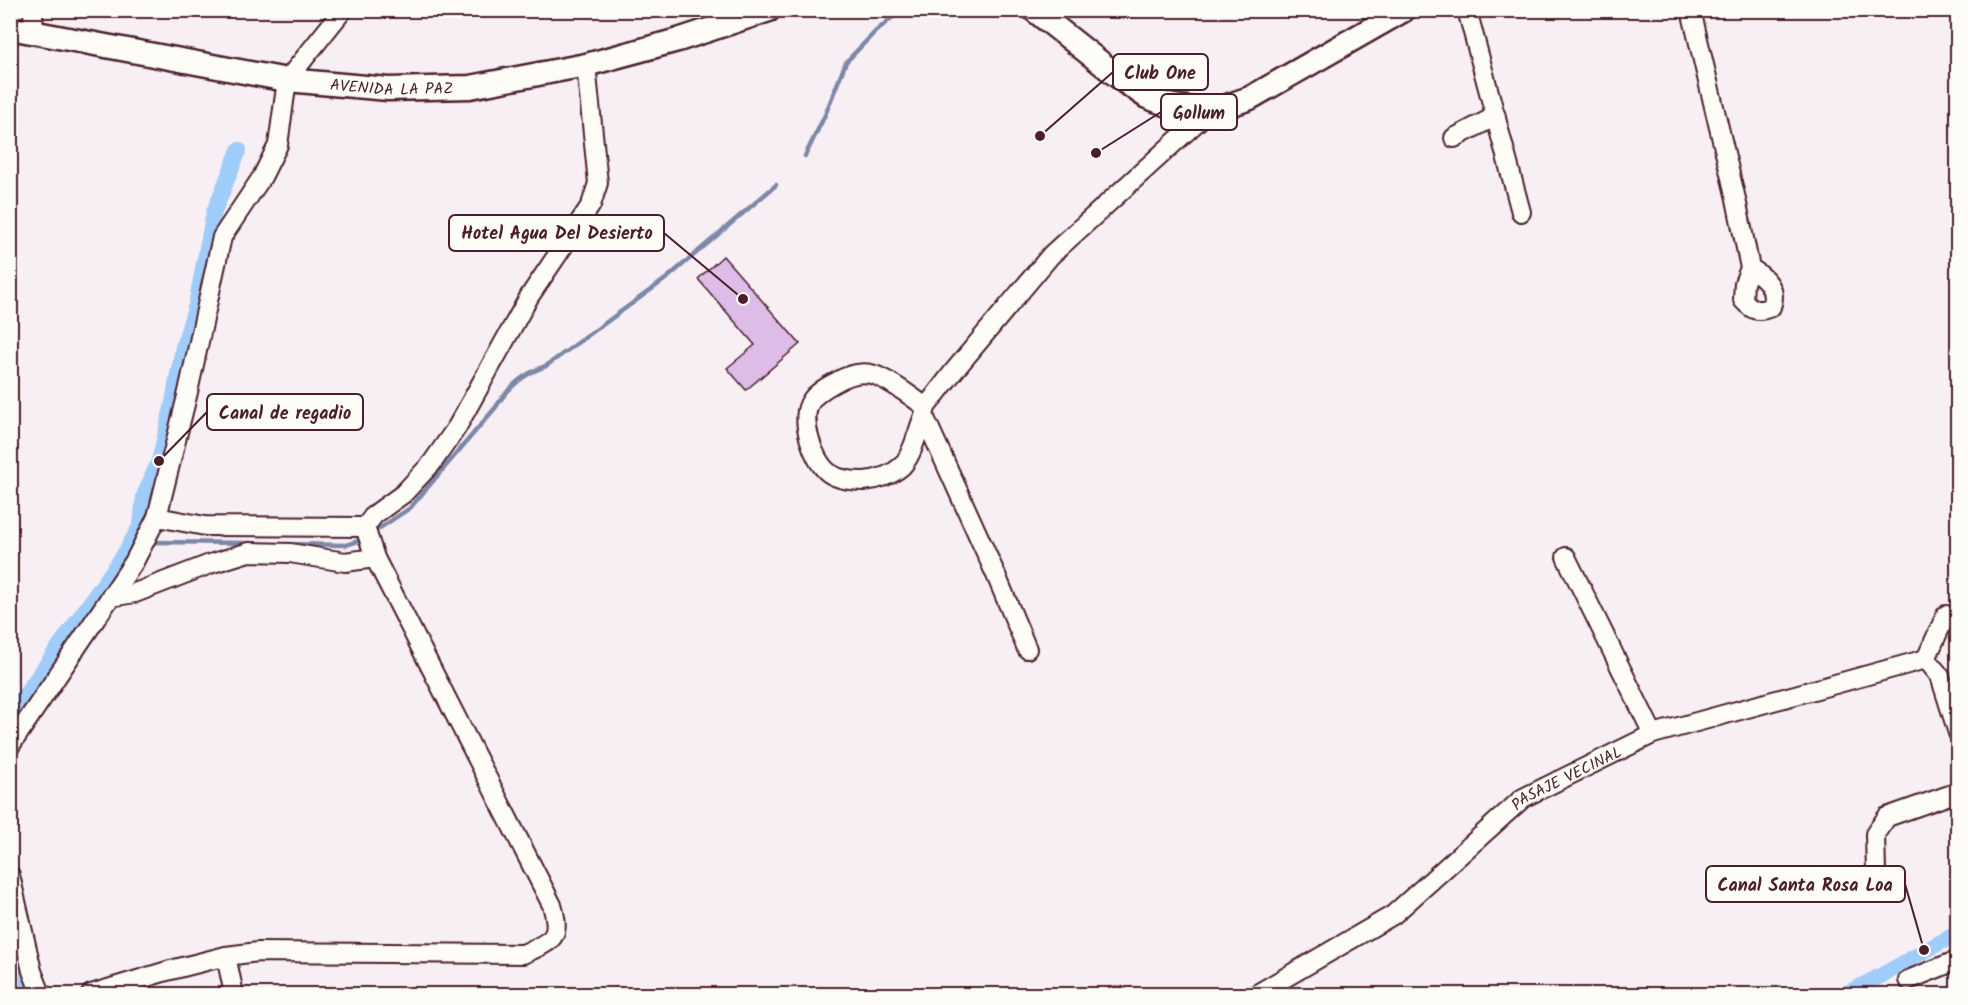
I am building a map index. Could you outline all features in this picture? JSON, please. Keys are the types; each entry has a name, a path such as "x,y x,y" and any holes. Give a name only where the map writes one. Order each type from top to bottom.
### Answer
{"main road":[{"name":"AVENIDA LA PAZ","path":"10,28 287,80 388,89 470,87 586,65 678,40 769,10"},
{"path":"1034,10 1147,97 1177,107 1210,110 1250,98 1404,10"}],"street":[{"path":"33,10 34,33"},
{"path":"10,746 134,562 157,517 188,392 222,237 262,177 278,145 287,80 343,10"},
{"path":"1467,10 1521,212"},
{"path":"1691,10 1750,268"},
{"path":"364,527 374,515 403,494 432,463 457,428 530,297 591,205 598,183 586,65"},
{"path":"1027,649 925,411 897,387 871,374 848,375 822,390 809,403 806,427 814,453 827,471 840,479 859,481 876,480 897,470 907,459 925,411 954,370 1051,255 1210,110"},
{"path":"1454,138 1496,116"},
{"path":"157,517 205,526 364,527"},
{"path":"91,994 166,971 226,956 258,952 523,954 546,944 553,937 558,922 552,904 375,558 364,527"},
{"path":"110,597 135,593 210,564 249,552 290,552 345,562 375,558"},
{"path":"1566,557 1653,734"},
{"path":"1946,615 1926,659 1940,676 1958,733"},
{"name":"PASAJE VECINAL","path":"1257,994 1393,915 1523,798 1653,734 1926,659"},
{"path":"1876,873 1875,834 1887,817 1958,792"},
{"path":"10,875 33,971 41,994"},
{"path":"226,956 234,994"},
{"path":"1908,980 1958,960"}],"building":[{"path":"723,256 800,344 746,390 727,368 755,345 698,279"}],"waterway":[{"path":"805,156 825,115 846,62 876,31 901,10"},
{"path":"10,716 123,556 141,525 144,496 159,461 172,408 183,347 196,305 214,212 239,150"},
{"path":"371,534 410,508 506,393 518,382 546,366 667,278 776,185"},
{"path":"286,544 346,545 361,540"},
{"path":"151,542 251,543"},
{"path":"1845,994 1958,933"},
{"path":"21,960 28,994"}],"place":[{"name":"Club One","path":"1040,136"},
{"name":"Gollum","path":"1096,153"},
{"name":"Hotel Agua Del Desierto","path":"743,299"},
{"name":"Canal de regadio","path":"159,461"},
{"name":"Canal Santa Rosa Loa","path":"1924,950"}]}
